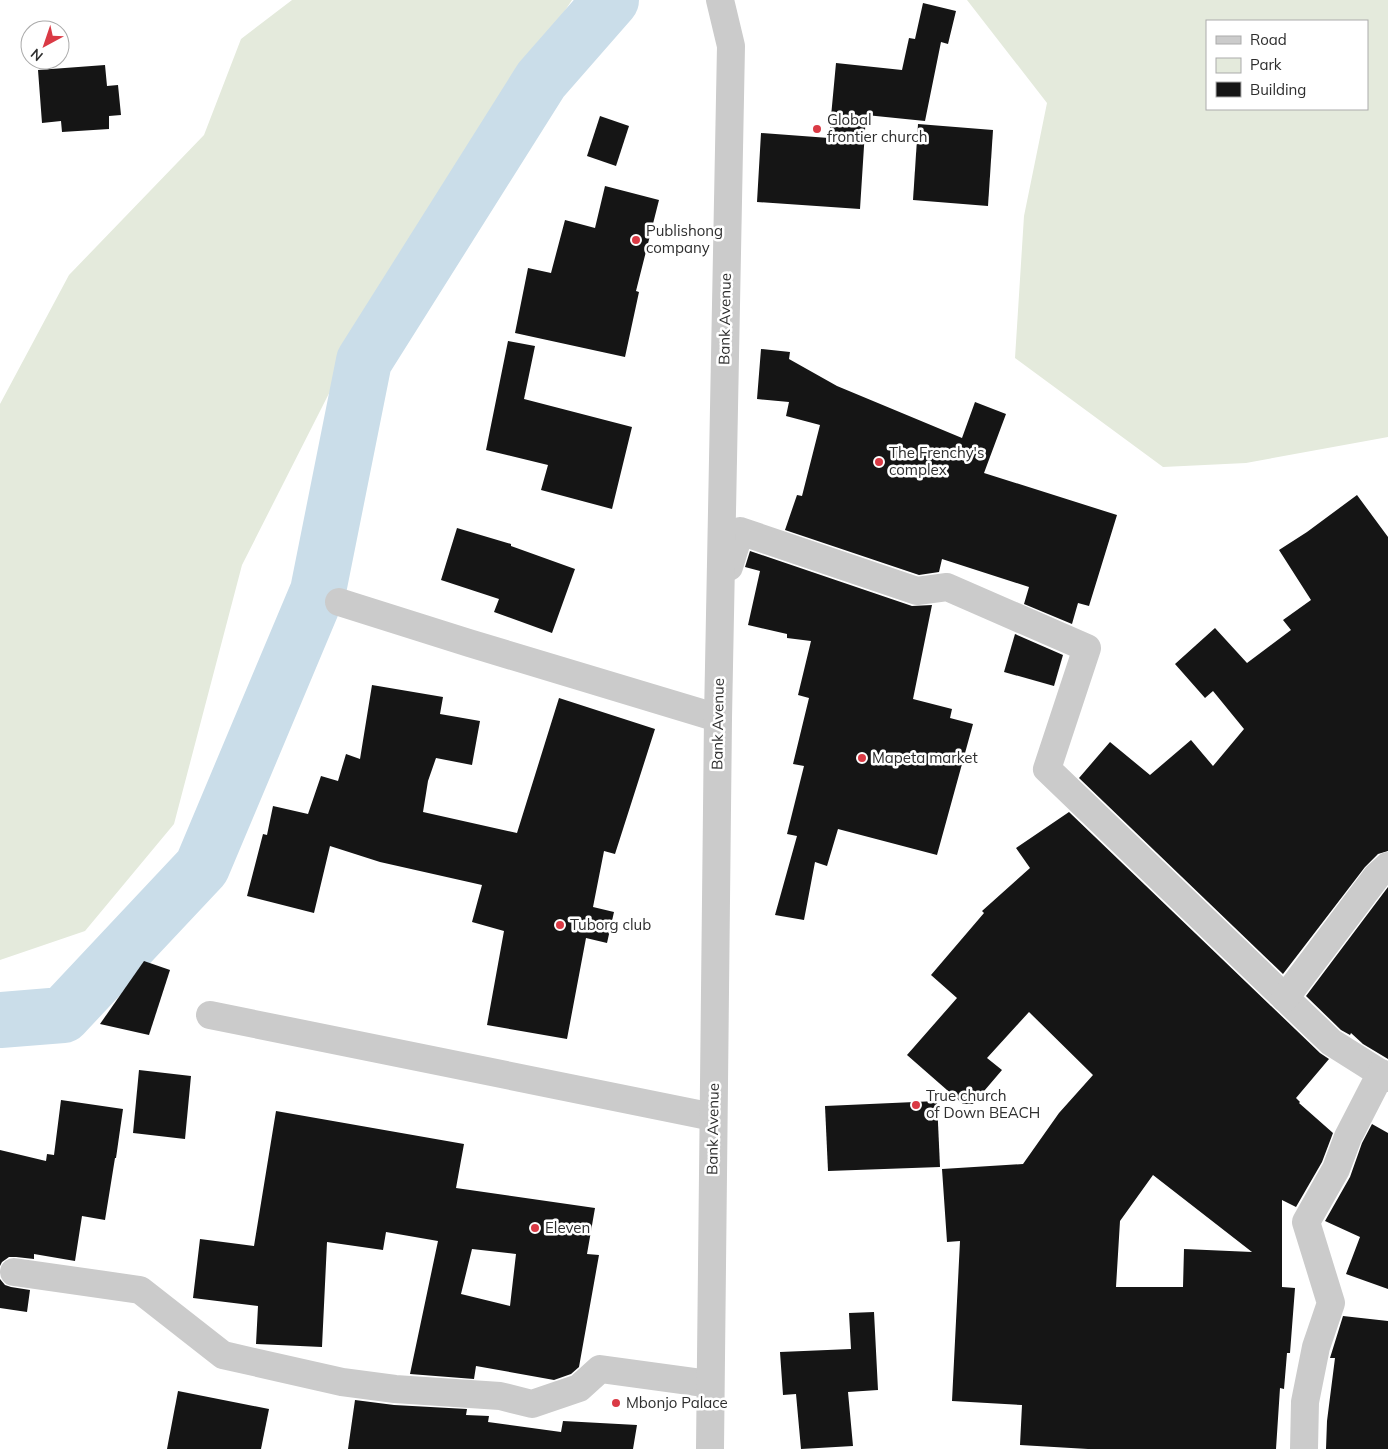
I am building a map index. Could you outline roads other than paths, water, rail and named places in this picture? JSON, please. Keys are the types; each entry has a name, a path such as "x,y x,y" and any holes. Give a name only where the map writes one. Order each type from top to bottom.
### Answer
{"street":[{"name":"Bank Avenue","path":"710,1449 718,718 731,46 720,0"},
{"path":"720,596 740,531 918,591 948,587 1087,648 1047,769 1331,1042 1384,1075 1348,1137 1336,1169 1306,1222 1330,1303 1316,1347 1305,1402 1304,1449"},
{"path":"339,602 718,718"},
{"path":"1285,998 1377,876 1388,866"},
{"path":"210,1015 713,1117"},
{"path":"14,1272 140,1290 223,1355 342,1382 395,1389 500,1396 532,1404 579,1388 600,1369 710,1384"}],"waterway":[{"path":"0,1020 63,1015 202,867 318,591 364,361 541,80 611,0"}],"place":[{"name":"Global frontier church","path":"817,129"},
{"name":"Publishong company","path":"636,240"},
{"name":"The Frenchy's complex","path":"879,462"},
{"name":"Mapeta market","path":"862,758"},
{"name":"Tuborg club","path":"560,925"},
{"name":"True church of Down BEACH","path":"916,1105"},
{"name":"Eleven","path":"535,1228"},
{"name":"Mbonjo Palace","path":"616,1403"}]}
